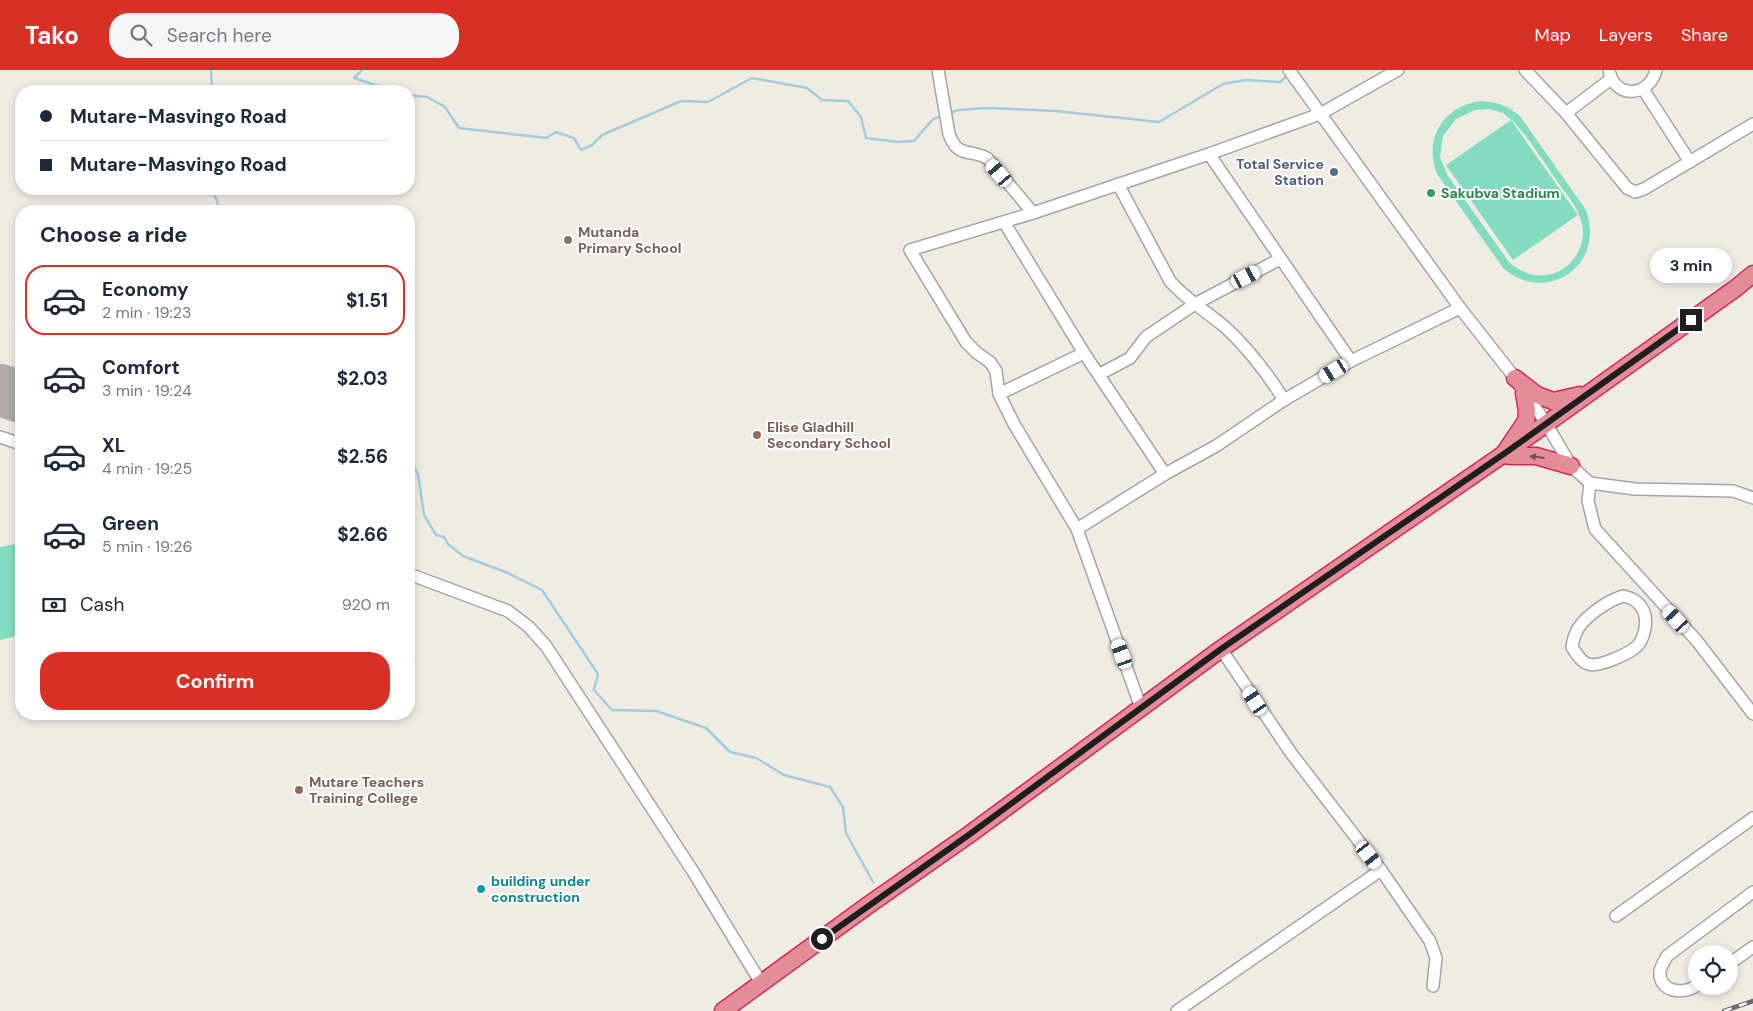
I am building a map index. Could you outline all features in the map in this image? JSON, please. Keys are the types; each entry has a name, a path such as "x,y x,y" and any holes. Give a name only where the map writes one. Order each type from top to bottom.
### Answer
{"highway":[{"path":"723,1011 970,834 1221,649 1503,455 1753,274"},
{"path":"1736,288 1753,282"},
{"path":"1515,378 1537,395 1552,401 1587,394"},
{"path":"1503,455 1526,421 1527,411 1524,393"},
{"path":"1503,455 1536,456 1571,466"}],"street":[{"path":"938,70 949,134 954,143 965,153 983,156 988,159 1033,213"},
{"path":"1289,70 1460,308 1515,378 1546,423 1571,466 1590,482 1635,489 1733,491 1753,498"},
{"path":"1141,708 1077,529 1014,424 999,394 996,371 990,362 966,342 910,250 1033,213 1209,154 1320,114 1398,70"},
{"path":"1525,70 1566,113 1631,191 1635,192 1644,190 1753,124"},
{"path":"1566,113 1610,74 1616,85 1622,89 1636,91 1643,89 1649,84 1654,78 1656,70"},
{"path":"1643,89 1690,162"},
{"path":"1209,154 1351,361"},
{"path":"1118,184 1170,281 1180,293 1226,328 1247,348 1266,371 1284,400"},
{"path":"1004,222 1084,353 1100,374 1165,474"},
{"path":"1100,374 1130,358 1146,336 1195,304 1280,259"},
{"path":"1077,529 1165,474 1216,446 1284,400 1351,361 1460,308"},
{"path":"999,394 1084,353"},
{"path":"0,437 15,442"},
{"path":"1590,482 1588,501 1595,528 1697,641 1753,714"},
{"path":"415,576 508,611 529,626 546,646 641,791 761,983"},
{"path":"1623,596 1632,598 1643,609 1645,630 1635,648 1606,663 1597,665 1588,665 1580,659 1572,647 1575,634 1584,622 1600,608 1612,599 1623,596"},
{"path":"1221,649 1291,753 1381,870 1430,941 1436,958 1433,986"},
{"path":"1616,916 1753,818"},
{"path":"1177,1011 1381,870"},
{"path":"1688,989 1675,991 1667,988 1661,978 1660,969 1667,956 1753,892"},
{"path":"1738,958 1753,947"}],"green space":[{"path":"1482,101 1493,102 1507,107 1520,116 1586,210 1590,230 1588,248 1580,263 1568,274 1554,281 1537,283 1520,279 1503,268 1437,174 1433,161 1435,136 1447,116 1469,104","holes":["1489,109 1503,113 1514,122 1531,143 1574,205 1581,220 1583,236 1574,258 1562,269 1549,275 1530,274 1509,262 1448,176 1440,157 1443,136 1456,119 1475,110"]},
{"path":"1511,120 1578,215 1513,260 1446,165"},
{"path":"15,544 15,636 0,640 0,547"}],"waterway":[{"path":"211,70 212,85"},
{"path":"362,70 354,78 375,85"},
{"path":"949,114 958,110 987,108 1056,111 1159,122 1223,84 1245,80 1280,82 1287,76"},
{"path":"415,96 427,97 445,107 459,128 546,138 556,132 574,138 581,150 592,145 602,135 681,101 708,102 752,78 807,88 822,100 848,101 861,117 866,138 898,142 914,141 933,119 942,116"},
{"path":"215,195 219,205"},
{"path":"415,469 418,474 424,515 436,535 444,537 448,544 463,556 508,573 542,590 598,674 594,690 612,710 656,711 706,728 730,752 756,758 784,775 830,787 843,807 846,833 873,882"}],"runway":[{"path":"0,390 15,395"}],"railway":[{"path":"1724,1011 1753,1001"}],"place":[{"name":"Total Service Station","path":"1334,172"},
{"name":"Sakubva Stadium","path":"1431,193"},
{"name":"Mutanda Primary School","path":"568,240"},
{"name":"Elise Gladhill Secondary School","path":"757,435"},
{"name":"Mutare Teachers Training College","path":"299,790"},
{"name":"building under construction","path":"481,889"}],"route":[{"path":"822,939 970,834 1221,649 1508,451 1691,320"}]}
